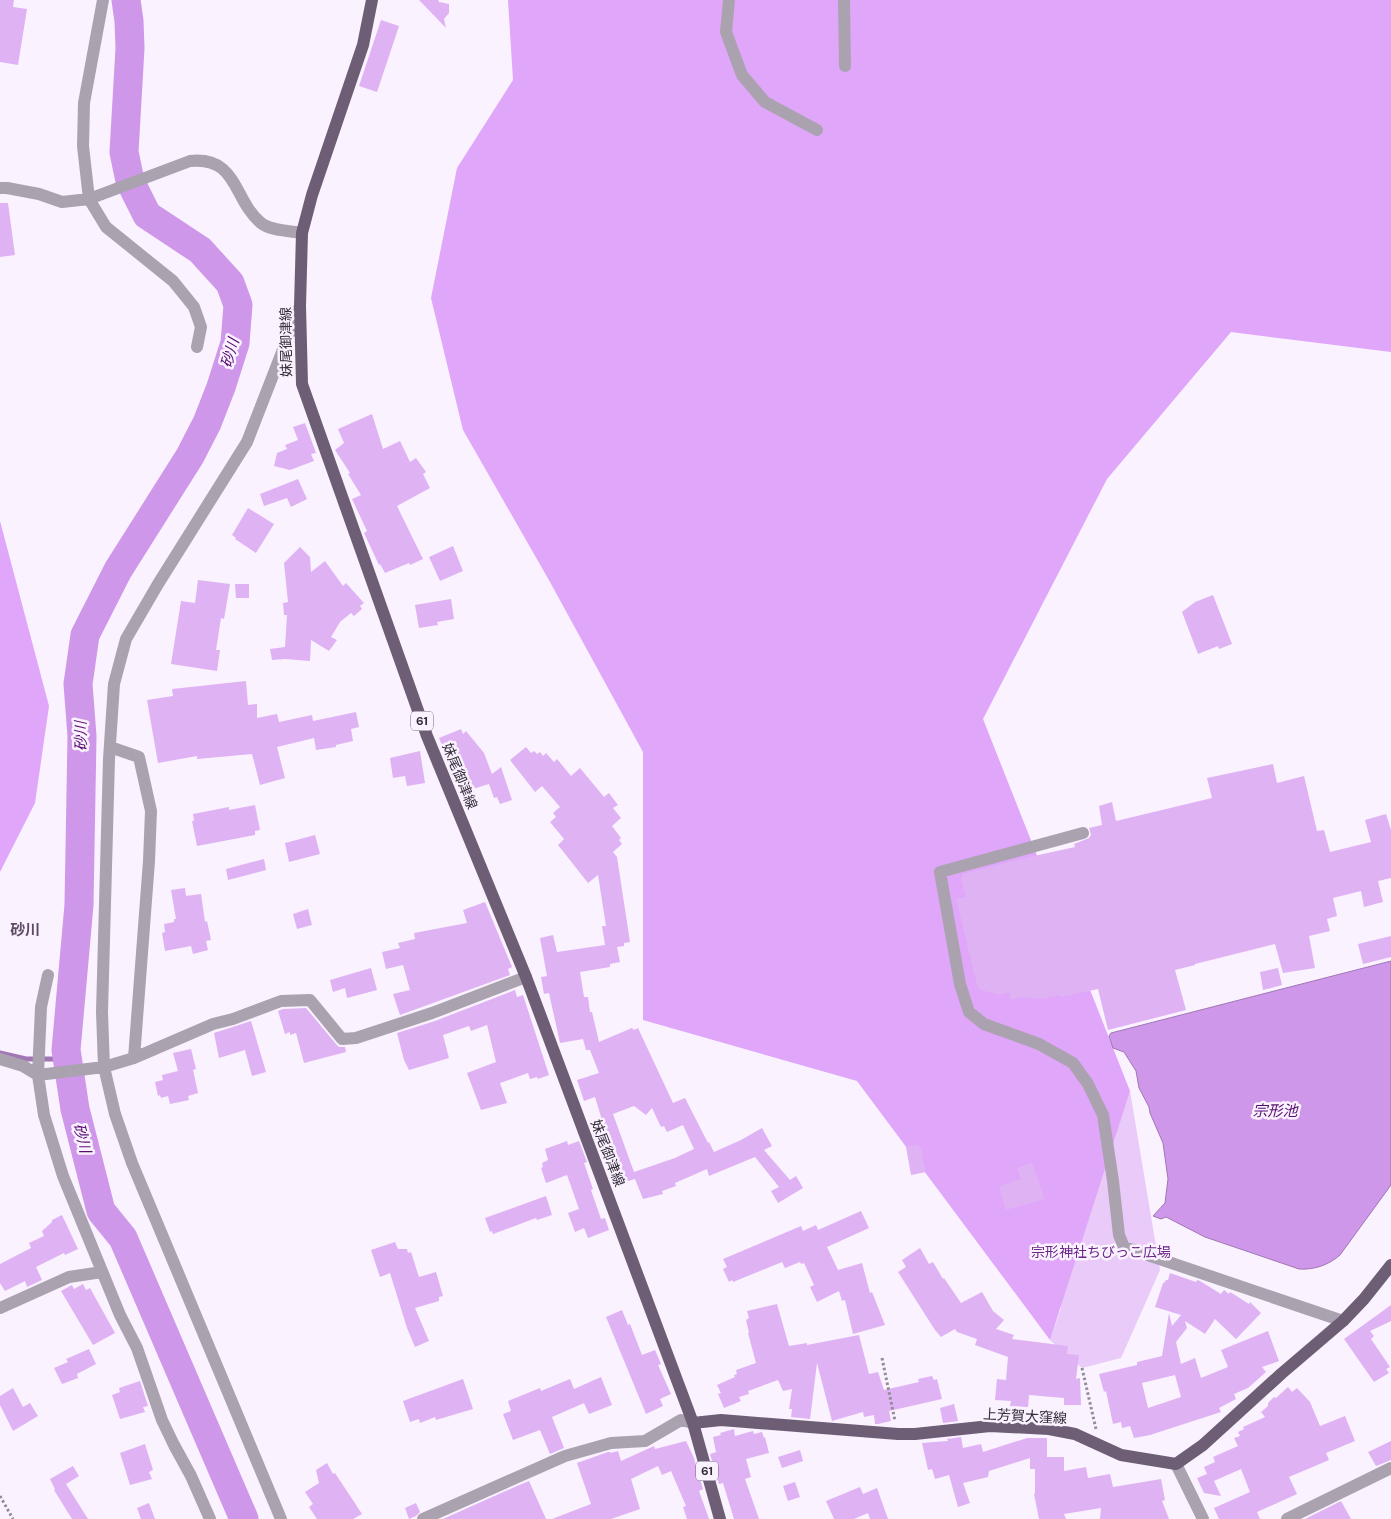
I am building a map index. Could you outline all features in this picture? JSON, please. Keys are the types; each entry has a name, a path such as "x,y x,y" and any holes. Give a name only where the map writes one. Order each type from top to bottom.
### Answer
{"main road":[{"name":"妹尾御津線","path":"372,0 362,45 312,196 302,233 300,306 302,384 428,736 526,977 693,1423 720,1519"},
{"path":"1176,1464 1203,1445 1343,1321 1364,1299 1391,1265"},
{"name":"上芳賀大窪線","path":"693,1423 720,1420 898,1434 990,1426 1049,1429 1075,1434 1121,1456 1176,1464"}],"street":[{"path":"102,0 84,103 83,146 94,196 106,227 173,281 194,307 201,327 197,346"},
{"path":"729,0 726,32 742,76 765,102 816,130"},
{"path":"844,0 845,66"},
{"path":"0,188 39,194 62,202 94,196 174,166 202,159 213,162 223,169 261,224 271,228 302,233"},
{"path":"281,1519 132,1163 99,1068 110,746 114,684 126,639 158,584 247,442 300,306"},
{"path":"110,746 139,757 151,811 134,1058"},
{"path":"1083,833 940,872 960,984 969,1012 984,1024 1039,1044 1073,1063 1088,1084 1103,1114 1113,1181 1118,1235 1124,1247 1343,1321"},
{"path":"48,975 41,1008 40,1067 44,1115 62,1176 120,1315 137,1348 162,1420 191,1476 210,1519"},
{"path":"0,1059 23,1066 99,1068 134,1058 214,1024 281,1001 310,1000 342,1039 356,1038 432,1013 526,977"},
{"path":"0,1308 69,1278 102,1272"},
{"path":"424,1519 565,1456 611,1443 645,1441 681,1420 693,1423"},
{"path":"1176,1464 1203,1519"},
{"path":"1286,1519 1391,1468"}],"path":[{"path":"882,1358 898,1434"},
{"path":"1082,1368 1099,1444"},
{"path":"0,1496 13,1519"}],"green space":[{"name":"宗形神社ちびっこ広場","path":"1130,1091 1160,1270 1121,1358 1082,1368 1050,1340 1061,1308 1046,1267 1044,1225"}],"shaded area":[{"path":"508,0 1391,0 1391,352 1231,332 1107,479 983,719 1130,1091 1050,1340 857,1081 643,1020 643,752 550,582 463,430 431,298 457,168 513,80"},
{"path":"0,521 49,706 35,803 0,872"}],"water":[{"name":"宗形池","path":"1391,961 1391,1185 1340,1255 1331,1262 1321,1266 1299,1269 1205,1237 1166,1217 1161,1219 1153,1216 1165,1203 1168,1179 1163,1143 1149,1107 1139,1088 1136,1071 1124,1052 1113,1048 1109,1036 1111,1033"}],"building":[{"path":"0,0 14,0 13,7 27,9 18,65 0,62"},
{"path":"419,0 438,0 439,2 449,4 449,13 444,19 446,28"},
{"path":"381,20 399,26 377,92 359,86"},
{"path":"0,203 8,203 15,255 0,257"},
{"path":"372,414 383,449 400,441 410,462 416,458 426,472 423,474 430,488 397,506 423,559 385,573 379,565 364,533 367,531 352,499 361,495 335,450 344,443 338,429"},
{"path":"305,423 316,453 311,454 314,461 290,470 274,466 277,453 287,449 285,445 298,440 293,427"},
{"path":"298,479 307,499 291,507 287,498 264,506 260,494"},
{"path":"248,508 274,524 256,553 232,535"},
{"path":"453,546 463,571 440,581 429,557"},
{"path":"300,547 310,557 311,572 325,561 343,586 346,583 364,603 360,606 362,609 354,616 351,613 340,622 331,637 337,640 329,651 311,640 310,661 272,660 270,649 285,647 287,615 284,615 283,603 288,602 284,563"},
{"path":"198,580 230,584 224,619 221,618 216,650 220,650 217,671 171,664 181,601 195,603"},
{"path":"235,584 249,584 249,598 236,598"},
{"path":"1213,595 1232,644 1219,649 1218,646 1198,654 1182,612 1195,602"},
{"path":"451,599 454,619 437,622 438,625 419,628 415,605"},
{"path":"246,681 248,705 257,704 257,718 277,714 279,722 312,715 313,721 356,712 359,727 351,729 353,741 336,745 336,747 316,750 314,738 277,747 285,778 260,785 252,754 197,759 197,756 158,763 147,700 173,696 172,689"},
{"path":"461,729 463,734 466,731 484,753 492,774 501,767 512,800 500,804 497,797 494,798 489,784 463,792 450,758 448,759 439,738"},
{"path":"526,747 531,753 534,751 537,754 540,752 543,756 546,753 554,762 557,759 571,776 580,768 604,797 609,793 618,805 613,808 621,818 612,826 621,838 619,840 622,844 613,852 617,857 630,942 624,943 624,946 617,947 620,962 610,964 610,967 580,972 584,997 588,997 590,1012 592,1012 599,1042 632,1028 634,1030 638,1028 673,1103 685,1098 714,1152 762,1128 772,1146 764,1150 790,1180 796,1176 803,1188 778,1203 771,1191 779,1187 755,1157 709,1176 707,1169 675,1183 676,1186 662,1191 663,1194 643,1199 635,1179 625,1182 614,1152 602,1156 591,1124 602,1120 595,1097 584,1101 577,1080 599,1073 590,1050 586,1050 583,1039 560,1043 549,993 544,994 541,977 547,976 540,938 553,935 557,952 605,945 602,926 606,926 598,875 588,883 558,845 564,839 550,822 556,817 553,813 560,807 542,786 535,792 510,760","holes":["634,1106 646,1115 652,1108 661,1127 664,1126 667,1132 683,1125 694,1149 675,1158 634,1172 613,1114"]},
{"path":"420,751 425,783 407,786 405,776 393,778 390,758"},
{"path":"1273,764 1277,783 1304,776 1317,831 1324,830 1330,852 1371,842 1365,820 1386,814 1391,830 1391,878 1378,881 1383,902 1364,907 1361,891 1333,898 1337,916 1327,919 1330,931 1309,936 1315,968 1283,973 1275,944 1195,964 1175,970 1186,1010 1108,1030 1098,989 1061,997 1060,995 1041,999 1022,997 1011,1000 1009,992 999,995 978,989 956,899 966,897 961,880 963,874 1075,847 1074,844 1089,838 1091,835 1089,828 1102,825 1099,806 1112,802 1116,821 1212,798 1207,778"},
{"path":"255,805 260,830 255,831 255,835 197,846 192,821 194,821 193,814 229,807 229,810"},
{"path":"315,835 320,854 289,862 285,843"},
{"path":"264,859 266,870 228,880 226,869"},
{"path":"185,888 186,896 201,894 205,922 207,921 211,940 206,941 208,950 193,954 191,946 165,951 162,933 165,932 164,924 174,922 174,919 176,919 171,890"},
{"path":"485,902 512,967 508,969 510,975 400,1015 393,994 410,990 403,965 386,969 382,952 400,948 398,943 415,939 414,933 467,923 463,910"},
{"path":"308,909 312,925 297,929 293,914"},
{"path":"1391,936 1391,957 1363,964 1358,944"},
{"path":"371,968 377,990 347,998 345,988 333,992 330,980"},
{"path":"1278,968 1282,985 1263,990 1260,972"},
{"path":"515,990 517,997 523,995 549,1075 538,1079 537,1077 530,1079 528,1073 500,1083 507,1103 481,1110 467,1073 496,1062 487,1025 471,1031 469,1026 443,1035 449,1058 409,1070 404,1060 397,1033 435,1021"},
{"path":"306,1008 339,1047 345,1047 346,1052 304,1063 296,1033 290,1035 290,1032 285,1034 278,1011"},
{"path":"251,1021 266,1072 252,1076 245,1050 219,1058 214,1033"},
{"path":"191,1049 196,1069 193,1070 198,1093 188,1096 189,1100 170,1104 168,1096 161,1098 160,1095 158,1096 155,1082 163,1080 162,1075 178,1071 173,1053"},
{"path":"567,1141 568,1145 579,1141 587,1162 584,1163 593,1189 591,1190 601,1219 605,1218 609,1230 588,1238 584,1228 575,1232 568,1213 579,1209 567,1175 546,1183 541,1168 543,1167 542,1163 548,1160 545,1149"},
{"path":"919,1144 926,1172 911,1175 906,1147"},
{"path":"1032,1163 1045,1199 1006,1210 999,1186 1021,1179 1017,1168"},
{"path":"546,1196 552,1215 537,1220 536,1218 493,1234 492,1231 490,1232 485,1218"},
{"path":"861,1211 869,1228 827,1247 838,1270 862,1263 870,1293 872,1292 885,1325 853,1334 845,1300 842,1301 839,1291 817,1302 810,1287 814,1285 804,1263 801,1264 800,1262 785,1268 782,1262 729,1282 723,1269 727,1267 723,1259 801,1226 803,1231 816,1225 818,1230"},
{"path":"62,1215 78,1249 65,1255 64,1253 36,1267 42,1280 27,1287 25,1281 5,1291 0,1283 0,1264 31,1248 29,1243 44,1236 42,1231 52,1220"},
{"path":"395,1242 398,1249 407,1249 408,1253 411,1252 419,1277 436,1272 443,1296 439,1297 439,1301 415,1308 429,1341 415,1347 390,1273 380,1277 371,1250"},
{"path":"920,1248 929,1264 933,1262 961,1303 982,1292 993,1311 1004,1320 996,1329 1014,1335 1012,1339 1068,1346 1067,1354 1079,1355 1076,1379 1080,1378 1081,1405 1064,1405 1064,1398 1029,1395 1028,1407 1010,1406 1011,1401 995,1400 997,1379 1006,1380 1008,1357 975,1345 977,1339 957,1332 955,1329 941,1337 935,1330 898,1272 906,1267 902,1260"},
{"path":"1170,1273 1196,1282 1197,1280 1200,1281 1221,1294 1224,1290 1249,1304 1250,1302 1261,1313 1236,1339 1215,1319 1205,1334 1185,1321 1187,1328 1176,1342 1181,1364 1195,1358 1201,1378 1228,1367 1221,1350 1268,1331 1279,1361 1262,1367 1266,1372 1248,1388 1234,1394 1236,1399 1219,1408 1221,1412 1150,1435 1134,1438 1130,1426 1122,1428 1121,1422 1113,1424 1106,1391 1104,1392 1099,1374 1137,1365 1137,1362 1162,1356 1169,1313 1172,1326 1181,1315 1155,1307 1163,1283 1168,1280","holes":["1175,1375 1181,1397 1148,1408 1142,1383"]},
{"path":"83,1284 86,1290 90,1288 115,1333 93,1345 61,1291 72,1285 74,1289"},
{"path":"777,1304 789,1346 807,1343 807,1345 859,1335 869,1374 878,1372 884,1390 919,1382 918,1379 932,1376 934,1380 937,1379 942,1399 889,1411 891,1421 878,1424 875,1424 874,1415 864,1417 863,1412 832,1421 817,1363 810,1419 791,1417 792,1409 789,1409 792,1389 783,1391 778,1380 748,1391 749,1394 739,1397 741,1401 724,1408 718,1394 721,1393 717,1385 735,1377 734,1375 737,1374 736,1370 756,1363 748,1333 746,1320 749,1318 747,1311"},
{"path":"1391,1305 1391,1321 1370,1331 1374,1336 1371,1339 1390,1367 1386,1369 1389,1373 1374,1382 1344,1339"},
{"path":"622,1310 628,1325 630,1324 642,1355 655,1350 661,1364 658,1365 671,1394 660,1399 663,1406 646,1414 606,1317"},
{"path":"89,1349 96,1364 77,1374 78,1378 62,1384 54,1368 68,1362 66,1359"},
{"path":"601,1377 612,1405 589,1414 584,1403 552,1417 564,1448 550,1454 540,1430 513,1440 503,1414 511,1411 508,1401 540,1388 541,1391 570,1379 574,1389"},
{"path":"463,1379 473,1409 436,1420 435,1417 420,1423 419,1419 410,1422 403,1401"},
{"path":"140,1381 148,1406 143,1407 145,1412 120,1419 112,1395 120,1392 119,1388"},
{"path":"1288,1387 1292,1392 1297,1388 1310,1402 1320,1426 1345,1416 1355,1441 1326,1453 1329,1460 1289,1477 1297,1494 1257,1512 1260,1519 1219,1519 1214,1508 1250,1492 1241,1469 1214,1481 1221,1496 1204,1493 1197,1478 1207,1474 1204,1467 1215,1462 1213,1457 1238,1446 1234,1438 1240,1436 1238,1432 1244,1429 1243,1427 1265,1417 1261,1412 1274,1397 1276,1398"},
{"path":"13,1388 23,1407 30,1403 38,1416 13,1431 0,1405 0,1396"},
{"path":"954,1404 958,1421 943,1423 940,1408"},
{"path":"734,1429 735,1436 753,1431 754,1434 762,1432 765,1437 769,1453 746,1459 751,1477 745,1479 759,1519 734,1519 723,1483 719,1484 710,1454 716,1452 713,1437"},
{"path":"961,1437 963,1448 981,1444 983,1452 1027,1438 1047,1438 1047,1457 1064,1457 1064,1471 1086,1467 1088,1478 1110,1474 1113,1487 1161,1479 1165,1500 1162,1501 1169,1519 1100,1519 1101,1508 1064,1514 1066,1519 1039,1519 1034,1494 1035,1469 1030,1469 1030,1458 989,1471 988,1477 963,1483 970,1503 958,1507 949,1475 935,1479 932,1469 928,1470 922,1443 948,1441 947,1439"},
{"path":"686,1441 694,1458 703,1489 699,1491 709,1519 687,1519 683,1507 686,1506 671,1471 662,1475 658,1466 631,1479 640,1509 611,1519 552,1519 591,1504 577,1463 608,1452 618,1451 621,1461 654,1446 655,1449"},
{"path":"1391,1441 1391,1460 1376,1466 1368,1452"},
{"path":"145,1444 153,1470 149,1472 152,1479 130,1485 120,1453"},
{"path":"800,1450 803,1461 782,1468 778,1457"},
{"path":"327,1463 362,1514 353,1519 317,1519 309,1507 313,1504 305,1492 319,1483 316,1470"},
{"path":"73,1466 79,1476 66,1484 88,1519 72,1519 54,1490 50,1479"},
{"path":"529,1481 546,1519 443,1519 517,1486"},
{"path":"795,1482 800,1497 788,1501 783,1486"},
{"path":"860,1487 863,1494 877,1488 888,1519 870,1519 868,1513 854,1519 834,1519 826,1501"},
{"path":"1341,1501 1351,1519 1305,1519"},
{"path":"149,1503 155,1519 141,1519 137,1508"},
{"path":"416,1503 420,1512 409,1519 405,1508"}],"waterway":[{"name":"砂川","path":"126,0 130,48 124,152 130,181 147,215 200,250 230,283 238,305 235,343 207,423 190,456 118,570 85,635 78,684 82,736 79,905 66,1050 75,1109 101,1211 123,1238 244,1519"},
{"path":"0,1053 26,1059 67,1059"}],"district":[{"name":"砂川","path":"25,930"}]}
